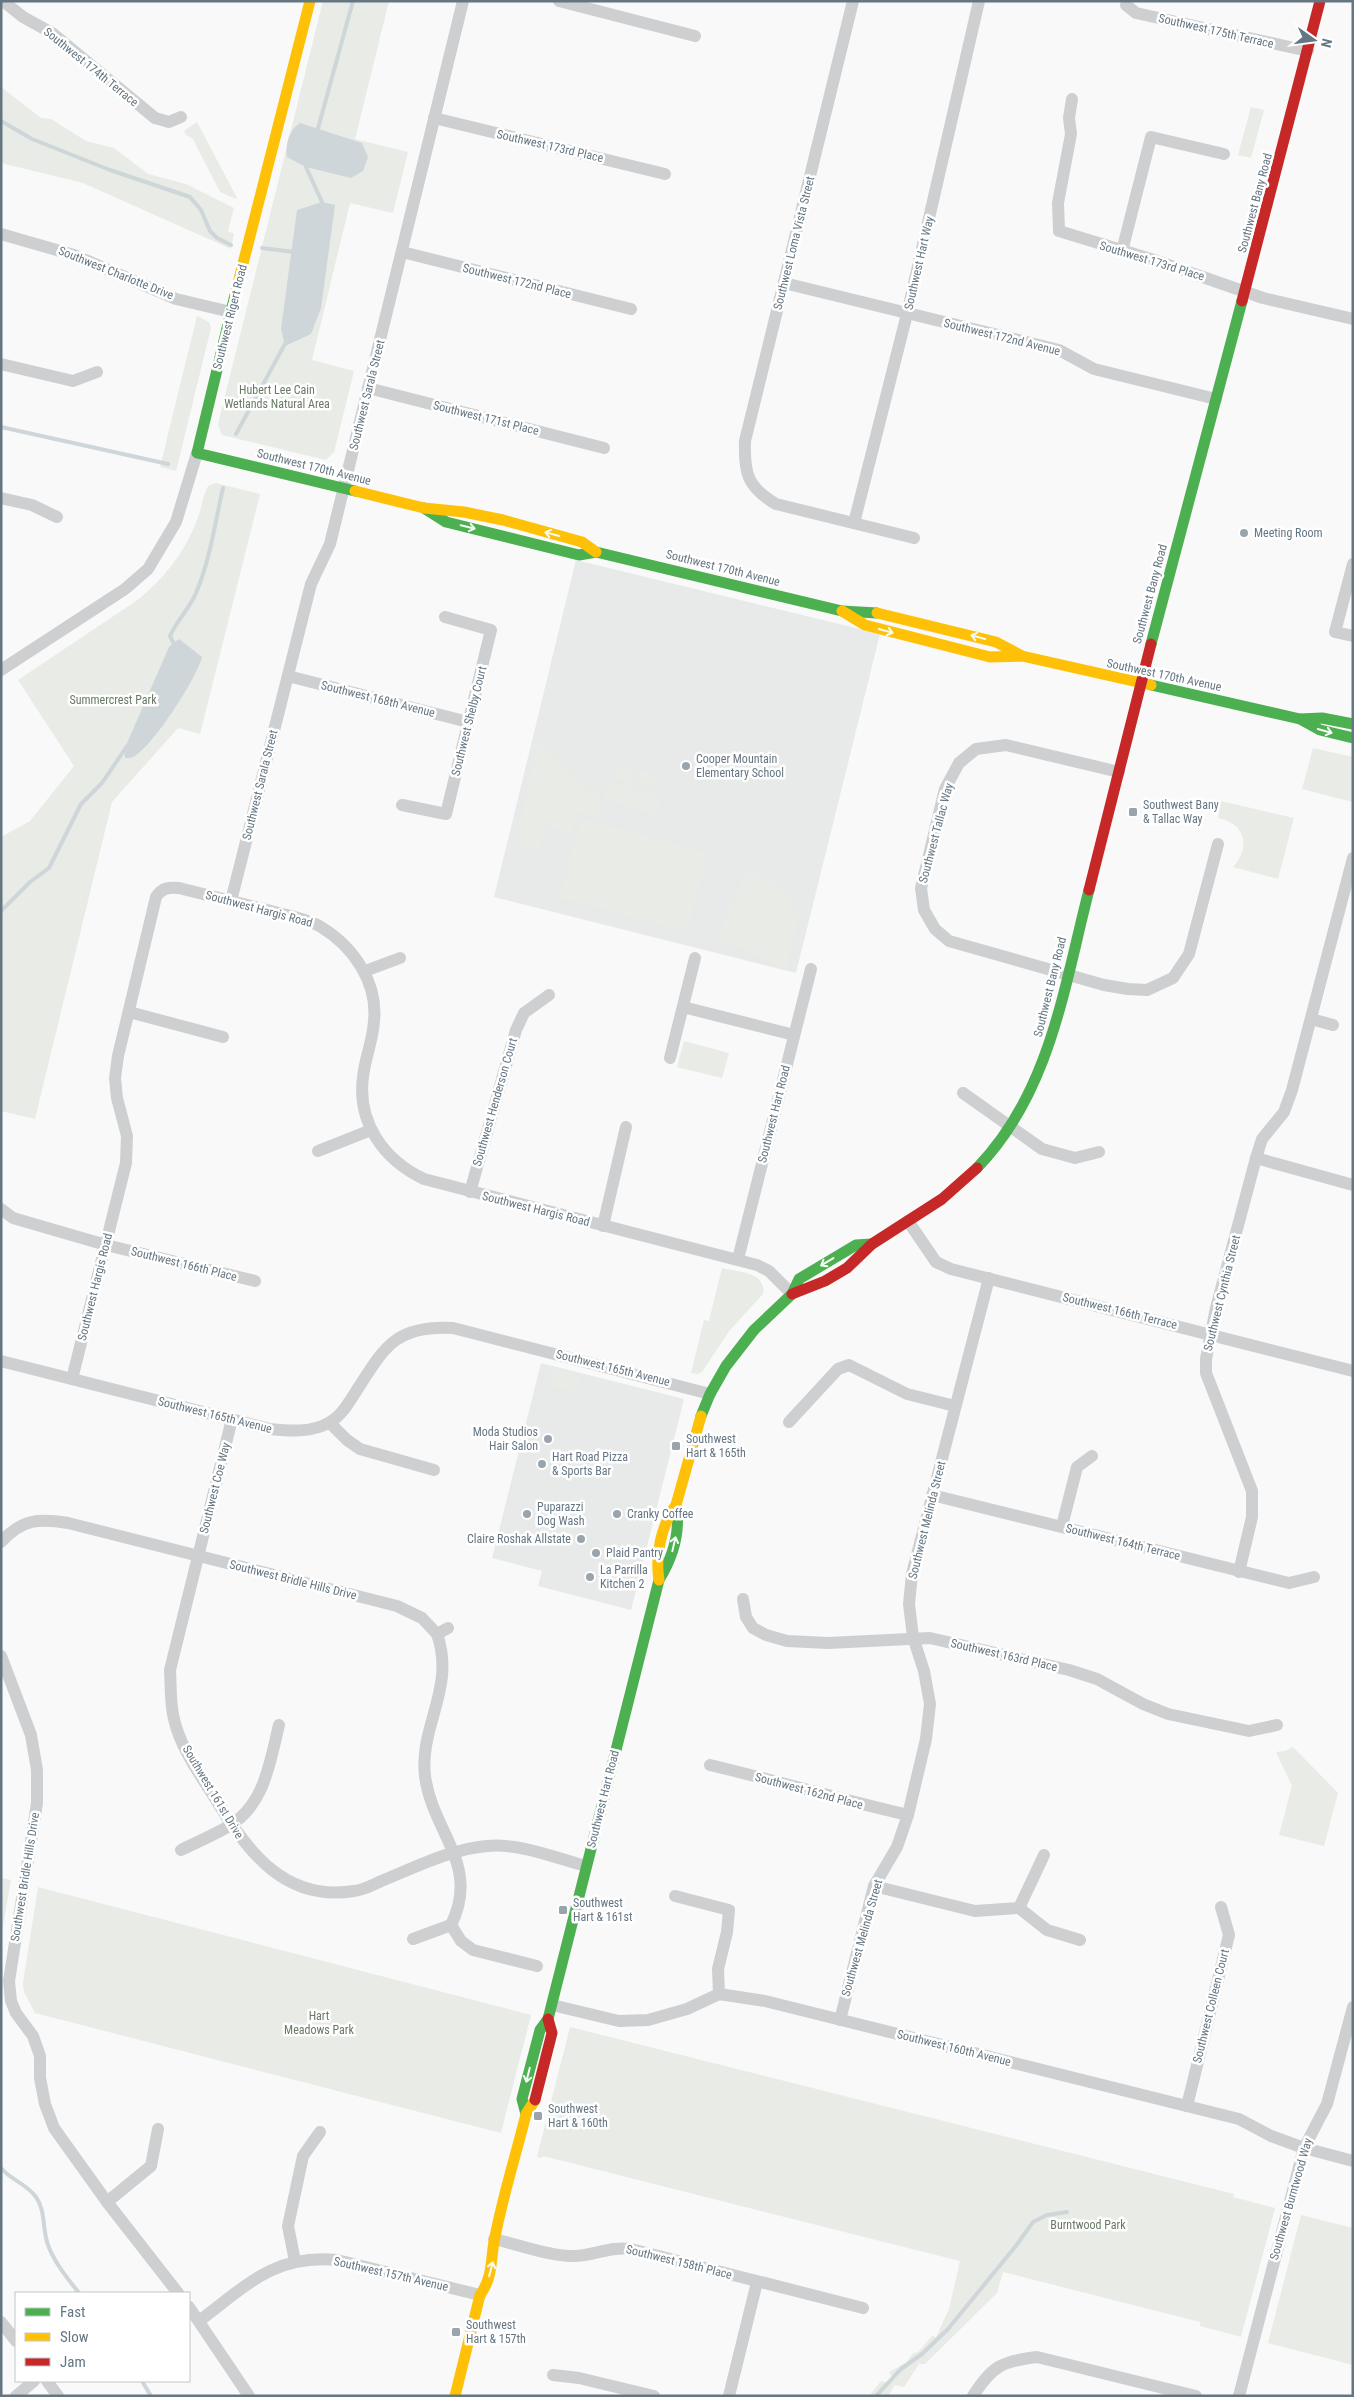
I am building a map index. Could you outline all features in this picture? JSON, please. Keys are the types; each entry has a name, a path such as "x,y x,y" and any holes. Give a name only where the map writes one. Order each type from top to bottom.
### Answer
{"main road":[{"name":"Southwest Rigert Road","path":"197,452 310,1"},
{"name":"Southwest Bany Road","path":"710,1394 726,1366 744,1341 792,1294 807,1290 864,1256 872,1244 958,1186 977,1168 1010,1128 1024,1106 1048,1052 1141,684 1320,1"},
{"name":"Southwest 170th Avenue","path":"197,452 424,508 450,509 476,514 582,542 596,552 842,612 868,611 961,633 996,642 1022,656 1300,719 1322,718 1353,724"},
{"name":"Southwest 170th Avenue","path":"1300,719 1320,730 1353,738"},
{"name":"Southwest Hart Road","path":"455,2396 480,2295 486,2288 495,2255 494,2239 526,2114 522,2099 540,2030 548,2019 552,2005 659,1580 657,1556 667,1517 676,1505 692,1445 710,1394"}],"street":[{"name":"Southwest 174th Terrace","path":"4,1 23,17 52,33 155,118 169,122 181,118"},
{"name":"Southwest Sarala Street","path":"231,901 311,584 330,544 463,1"},
{"path":"559,1 694,36"},
{"name":"Southwest Loma Vista Street","path":"853,1 745,441 744,465 753,485 763,496 776,504 854,523"},
{"name":"Southwest Hart Way","path":"854,523 907,314 979,1"},
{"name":"Southwest 175th Terrace","path":"1124,5 1136,13 1308,51"},
{"name":"Southwest 173rd Place","path":"1072,99 1069,118 1071,134 1058,203 1059,231 1122,250 1245,292 1353,319"},
{"name":"Southwest 173rd Place","path":"434,118 665,174"},
{"path":"1122,250 1151,137 1224,154"},
{"name":"Southwest Charlotte Drive","path":"1,234 74,255 176,298 231,312"},
{"name":"Southwest 172nd Place","path":"402,252 631,309"},
{"name":"Southwest 172nd Avenue","path":"784,283 1059,350 1094,369 1216,399"},
{"path":"2,367 73,382 97,372"},
{"name":"Southwest 171st Place","path":"368,388 604,448"},
{"name":"Southwest Rigert Road","path":"1,670 125,589 148,569 176,522 197,452"},
{"path":"1,498 32,505 57,517"},
{"path":"854,523 914,538"},
{"path":"1353,564 1335,632 1353,636"},
{"name":"Southwest Shelby Court","path":"402,804 446,814 491,630 445,617"},
{"name":"Southwest 168th Avenue","path":"288,676 468,722"},
{"name":"Southwest Tallac Way","path":"1119,772 1006,746 994,746 976,750 959,763 945,790 921,888 924,910 935,930 949,941 1128,989 1147,990 1173,978 1189,954 1218,844"},
{"name":"Southwest Cynthia Street","path":"1239,1572 1252,1516 1252,1491 1206,1373 1211,1334 1262,1138 1284,1112 1292,1090 1353,858"},
{"name":"Southwest Hargis Road","path":"72,1379 126,1163 127,1136 117,1098 115,1078 118,1056 156,897 161,890 179,888 320,926 350,952 365,971 372,995 375,1020 362,1076 364,1111 371,1130 382,1147 399,1165 424,1179 470,1192 738,1259 769,1271 792,1294"},
{"path":"365,971 400,958"},
{"path":"670,1058 695,958"},
{"name":"Southwest Hart Road","path":"738,1259 811,969"},
{"name":"Southwest Henderson Court","path":"470,1192 516,1030 524,1013 549,995"},
{"path":"683,1007 794,1035"},
{"path":"129,1012 222,1037"},
{"path":"1312,1019 1333,1026"},
{"path":"963,1093 1042,1149 1075,1158 1099,1152"},
{"path":"603,1226 626,1128"},
{"path":"318,1151 371,1130"},
{"path":"1256,1158 1353,1185"},
{"name":"Southwest 166th Place","path":"1,1209 13,1218 106,1245 254,1281"},
{"name":"Southwest 166th Terrace","path":"908,1221 936,1262 951,1269 1211,1334 1353,1372"},
{"name":"Southwest Melinda Street","path":"840,2020 874,1886 897,1847 908,1815 926,1739 930,1704 924,1671 913,1637 909,1604 912,1574 989,1278"},
{"name":"Southwest 165th Avenue","path":"1,1361 270,1429 294,1432 312,1429 330,1422 347,1406 378,1357 391,1342 408,1332 429,1327 452,1328 710,1394"},
{"path":"789,1422 838,1370 849,1365 907,1394 955,1406"},
{"name":"Southwest Coe Way","path":"198,1556 232,1419"},
{"path":"330,1422 347,1440 360,1449 434,1470"},
{"path":"1062,1526 1077,1467 1092,1456"},
{"name":"Southwest 164th Terrace","path":"932,1495 1289,1583 1314,1577"},
{"name":"Southwest Bridle Hills Drive","path":"1,1542 11,1531 29,1522 47,1519 397,1606 422,1618 442,1631 443,1679 424,1761 427,1790 461,1873 462,1882 457,1910 451,1925"},
{"name":"Southwest 161st Drive","path":"198,1556 170,1670 174,1720 184,1747 231,1825 249,1850 268,1869 286,1880 312,1890 355,1891 453,1853 488,1846 522,1849 586,1866"},
{"name":"Southwest 163rd Place","path":"743,1599 746,1617 753,1628 766,1635 787,1641 828,1643 913,1637 944,1640 1069,1670 1096,1679 1143,1704 1168,1714 1249,1731 1277,1725"},
{"name":"Southwest Bridle Hills Drive","path":"1,1656 31,1735 37,1770 37,1803 9,1981 9,1992 16,2013 33,2036 40,2056 40,2078 54,2128 107,2202 177,2292"},
{"path":"181,1850 231,1825 251,1808 264,1783 279,1725"},
{"name":"Southwest 162nd Place","path":"710,1765 796,1786 836,1799 908,1815"},
{"path":"1019,1908 1044,1855"},
{"path":"874,1886 975,1911 1019,1908 1046,1930 1080,1940"},
{"path":"552,2005 609,2020 648,2020 686,2009 719,1994 718,1969 727,1932 729,1910 675,1896"},
{"name":"Southwest Colleen Court","path":"1187,2106 1229,1935 1221,1907"},
{"path":"413,1939 451,1925 461,1941 473,1950 537,1966"},
{"name":"Southwest 160th Avenue","path":"719,1994 765,2001 1239,2119 1271,2136 1304,2148 1353,2161"},
{"name":"Southwest Burntwood Way","path":"1239,2396 1304,2148 1327,2104 1350,2026 1353,2007"},
{"path":"107,2202 151,2166 158,2129"},
{"path":"295,2261 288,2226 303,2156 320,2132"},
{"name":"Southwest 158th Place","path":"494,2239 566,2256 581,2256 611,2248 631,2249 863,2308"},
{"name":"Southwest 157th Avenue","path":"200,2321 264,2272 295,2261 320,2258 337,2260 480,2295"},
{"path":"729,2396 757,2282"},
{"path":"190,2308 249,2396"},
{"path":"1,2322 15,2340"},
{"path":"973,2396 986,2375 1012,2360 1037,2357 1196,2396"},
{"path":"554,2375 579,2378 645,2395"},
{"path":"16,2396 33,2382"},
{"path":"48,2382 58,2396"}],"shaded area":[{"path":"300,123 362,143 368,157 363,171 351,178 306,167 287,157 289,138 293,129"},
{"path":"322,202 335,205 321,308 311,334 285,346 281,329 297,210"},
{"name":"Cooper Mountain Elementary School","path":"576,560 880,634 796,973 494,897"},
{"path":"179,639 202,657 198,667 183,696 151,741 133,757 125,758 124,750 169,647"},
{"path":"541,1363 684,1399 631,1610 538,1586 542,1571 492,1558"}],"green space":[{"name":"Hubert Lee Cain Wetlands Natural Area","path":"323,1 389,1 355,139 408,152 393,213 350,203 312,360 354,371 334,452 326,460 222,435 218,424"},
{"path":"1,87 41,118 51,119 86,141 114,148 148,174 186,184 234,208 228,231 234,234 231,249 83,183 1,163"},
{"path":"1251,107 1264,110 1251,158 1238,155"},
{"path":"197,122 236,199 220,192 193,139 186,135 184,131"},
{"path":"197,316 209,322 211,328 176,471 160,467"},
{"name":"Summercrest Park","path":"216,483 260,494 200,734 178,728 112,802 35,1119 1,1111 1,837 30,821 74,766 18,680 139,599 157,582 166,573 187,543 199,516 204,494 208,486"},
{"path":"542,744 605,803 594,817 578,811 571,833 545,825 539,851 515,845 537,748"},
{"path":"1313,748 1353,757 1353,802 1302,789"},
{"path":"618,763 634,768 630,782 614,778"},
{"path":"640,770 656,774 652,788 636,784"},
{"path":"609,780 635,788 634,793 636,788 662,796 656,815 603,799"},
{"path":"1221,801 1294,818 1278,879 1233,867 1242,852 1242,837 1234,825 1218,818"},
{"path":"581,818 709,853 687,932 559,898"},
{"path":"746,869 778,885 800,915 786,969 722,940 719,933"},
{"path":"684,1041 729,1053 722,1078 677,1067"},
{"path":"722,1268 743,1272 756,1277 761,1281 763,1294 730,1330 702,1372 698,1374 691,1373 704,1320 709,1321"},
{"path":"552,1368 581,1376 576,1392 548,1385"},
{"path":"1293,1747 1338,1793 1324,1846 1279,1835 1292,1786 1276,1752 1285,1751"},
{"path":"1,1878 11,1880 1,1937"},
{"name":"Hart Meadows Park","path":"38,1887 531,2015 501,2133 35,2013 24,1992 23,1983"},
{"name":"Burntwood Park","path":"570,2027 1234,2194 1233,2197 1275,2208 1241,2337 1200,2326 1200,2322 1003,2272 997,2293 925,2364 919,2364 904,2387 895,2385 888,2396 869,2396 881,2381 886,2382 892,2377 889,2372 907,2362 913,2353 918,2352 932,2336 936,2337 949,2309 960,2261 543,2156 542,2158 537,2157"},
{"path":"1301,2215 1353,2228 1353,2365 1268,2343"}],"waterway":[{"path":"317,132 353,1"},
{"path":"1,121 32,139 110,170 190,197 201,210 210,231 217,238 231,245"},
{"path":"307,163 306,167 322,202 320,207"},
{"path":"262,248 294,252"},
{"path":"236,434 286,342"},
{"path":"1,427 168,464"},
{"path":"176,648 170,636 187,609 201,580 209,555 223,488"},
{"path":"1,911 30,882 49,868 81,804 102,783 127,746"},
{"path":"1,2168 36,2197 43,2214 46,2239 54,2258 78,2292"},
{"path":"876,2396 901,2369 922,2354 948,2329 1033,2222 1047,2215 1067,2212"},
{"path":"143,2382 151,2396"}],"traffic: fast":[{"path":"235,295 197,453 355,491"},
{"path":"1151,644 1242,301"},
{"path":"424,508 446,522 579,555 596,552 842,611 877,613"},
{"path":"1151,685 1300,719 1320,730 1353,738"},
{"path":"1300,719 1322,718 1353,724"},
{"path":"977,1168 1002,1138 1022,1107 1038,1073 1062,1001 1089,890"},
{"path":"701,1416 710,1394 726,1366 754,1330 792,1294 799,1279 856,1245 872,1244"},
{"path":"526,2114 522,2099 540,2030 548,2019 659,1580 675,1544 677,1535 676,1505"}],"traffic: slow":[{"path":"235,295 310,1"},
{"path":"355,491 424,508 464,512 503,520 582,542 596,552"},
{"path":"842,611 865,625 990,657 1022,656 1151,685"},
{"path":"877,613 996,642 1022,656"},
{"path":"659,1580 660,1541 666,1522 676,1505 701,1416"},
{"path":"455,2396 480,2295 490,2274 498,2221 526,2114 535,2100"}],"traffic: jam":[{"path":"1242,301 1320,1"},
{"path":"1089,890 1151,644"},
{"path":"792,1294 825,1281 847,1268 872,1244 942,1199 977,1168"},
{"path":"535,2100 552,2033 548,2019"}],"place":[{"name":"Meeting Room","path":"1244,533"},
{"name":"Cooper Mountain Elementary School","path":"686,766"},
{"name":"Southwest Bany & Tallac Way","path":"1133,812"},
{"name":"Moda Studios Hair Salon","path":"548,1439"},
{"name":"Southwest Hart & 165th","path":"676,1446"},
{"name":"Hart Road Pizza & Sports Bar","path":"542,1464"},
{"name":"Puparazzi Dog Wash","path":"527,1514"},
{"name":"Cranky Coffee","path":"617,1514"},
{"name":"Claire Roshak Allstate","path":"581,1539"},
{"name":"Plaid Pantry","path":"596,1553"},
{"name":"La Parrilla Kitchen 2","path":"590,1577"},
{"name":"Southwest Hart & 161st","path":"563,1910"},
{"name":"Southwest Hart & 160th","path":"538,2116"},
{"name":"Southwest Hart & 157th","path":"456,2332"}]}
